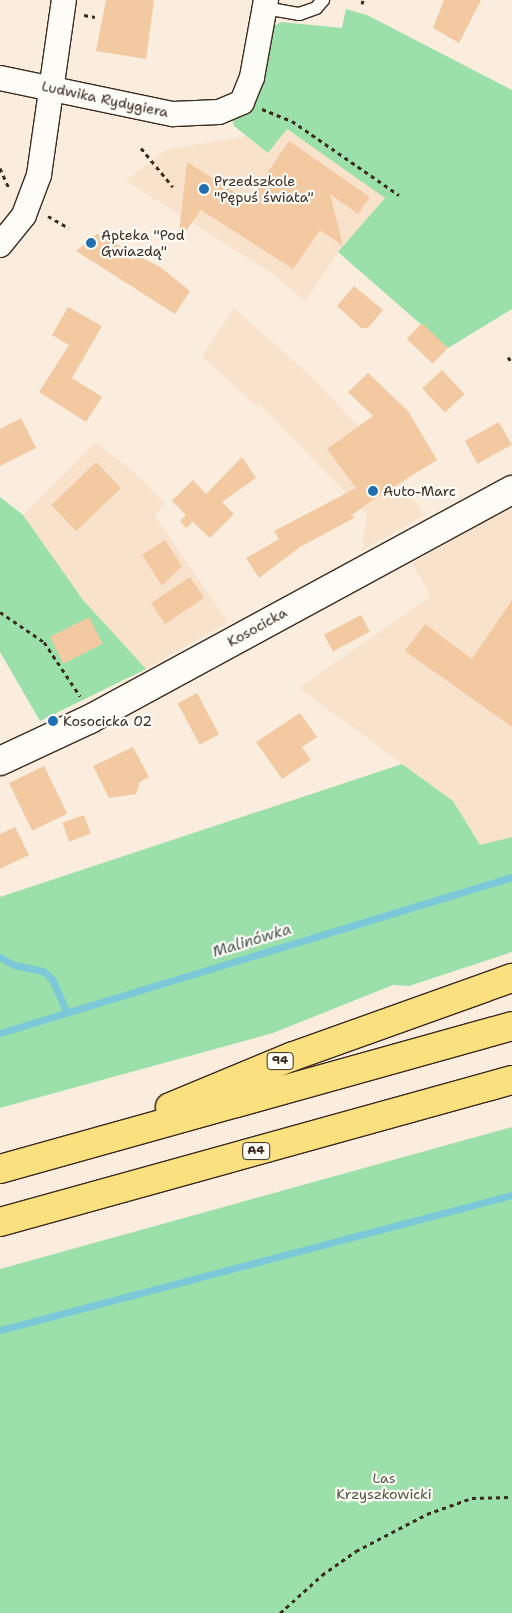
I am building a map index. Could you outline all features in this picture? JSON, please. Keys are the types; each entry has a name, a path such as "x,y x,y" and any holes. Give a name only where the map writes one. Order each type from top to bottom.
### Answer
{"highway":[{"name":"94","path":"53,1155 291,1057 512,978"},
{"path":"0,1169 512,1026"},
{"name":"A4","path":"0,1222 512,1080"}],"street":[{"path":"0,245 24,215 39,175 50,87 64,0"},
{"path":"242,102 252,77 266,4"},
{"name":"Ludwika Rydygiera","path":"0,78 173,114 219,112 242,102"},
{"name":"Kosocicka","path":"0,761 90,719 512,490"}],"lane":[{"path":"266,4 298,14 316,8 323,0"}],"path":[{"path":"242,102 292,121 399,195"},
{"path":"141,148 173,187"},
{"path":"0,168 12,194"},
{"path":"41,212 69,228"},
{"path":"508,357 512,363"},
{"path":"0,612 44,642 82,700"},
{"path":"280,1613 322,1575 394,1530 472,1498 512,1497"}],"shaded area":[{"path":"286,129 386,198 338,252 305,301 270,272 126,181 165,150 246,136 268,153"},
{"path":"234,308 312,377 394,465 424,516 362,550 367,514 259,404 257,407 202,356"},
{"path":"95,442 129,468 165,503 155,516 228,622 146,669 83,600 23,515"},
{"path":"512,506 512,837 480,845 453,801 299,688 431,596 412,563"}],"green space":[{"path":"346,9 367,15 512,90 512,309 448,348 338,252 385,198 287,129 268,153 234,126 232,118 272,27 281,22 342,28"},
{"path":"0,497 23,515 83,600 146,669 40,721 0,652"},
{"path":"402,764 453,801 480,845 512,837 512,952 409,986 393,985 273,1033 0,1108 0,897"},
{"name":"Las Krzyszkowicki","path":"512,1127 512,1613 0,1613 0,1269"}],"building":[{"path":"106,0 154,0 146,59 96,51"},
{"path":"444,0 481,0 459,43 433,28"},
{"path":"289,141 370,197 358,214 330,194 343,246 320,230 293,269 201,210 178,242 187,162 248,201"},
{"path":"97,234 160,267 190,291 175,314 76,251"},
{"path":"354,286 383,310 368,328 361,328 337,306"},
{"path":"68,307 102,326 72,378 102,397 86,422 39,392 69,345 52,335"},
{"path":"422,323 448,348 433,364 407,339"},
{"path":"442,370 465,394 445,413 422,388"},
{"path":"368,373 408,411 437,460 380,495 352,515 354,518 300,547 259,578 246,558 279,539 274,531 356,488 327,449 373,416 348,392"},
{"path":"21,418 36,448 0,466 0,429"},
{"path":"499,422 512,445 477,464 465,441"},
{"path":"242,457 256,478 222,502 234,514 210,538 193,522 186,528 180,521 186,515 172,501 193,480 206,494"},
{"path":"96,462 121,488 76,531 51,505"},
{"path":"165,540 182,566 162,586 142,555"},
{"path":"190,577 204,598 165,624 151,603"},
{"path":"512,600 512,727 405,651 425,624 472,659"},
{"path":"361,615 370,632 333,651 324,635"},
{"path":"89,617 103,644 63,664 50,637"},
{"path":"197,693 219,734 200,745 178,703"},
{"path":"300,713 317,737 302,747 311,760 282,779 256,742"},
{"path":"133,747 149,777 140,782 136,794 109,798 93,766"},
{"path":"44,766 67,814 32,831 9,783"},
{"path":"84,815 91,834 69,842 62,823"},
{"path":"15,827 29,855 0,869 0,834"}],"waterway":[{"name":"Malinówka","path":"0,1033 512,877"},
{"path":"0,957 14,965 43,971 52,979 67,1013"},
{"path":"0,1330 512,1195"}],"place":[{"name":"Przedszkole \"Pępuś świata\"","path":"204,189"},
{"name":"Apteka \"Pod Gwiazdą\"","path":"91,243"},
{"name":"Auto-Marc","path":"373,491"},
{"name":"Kosocicka 02","path":"53,721"}]}
